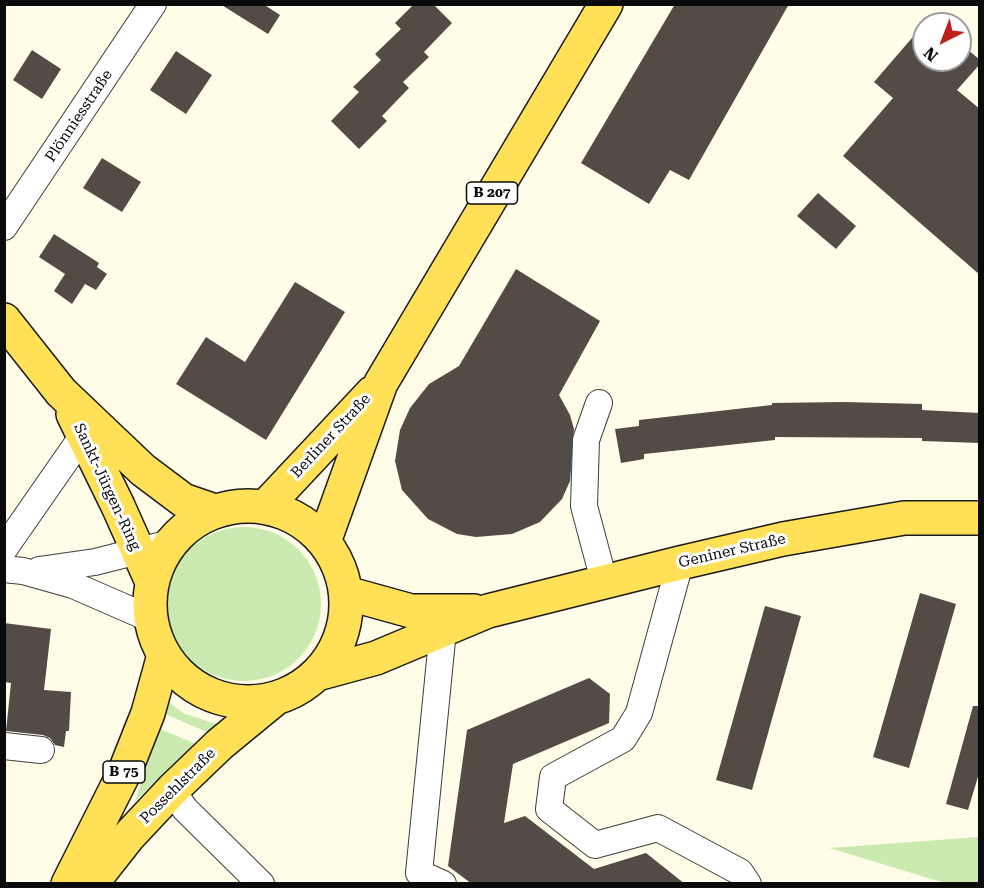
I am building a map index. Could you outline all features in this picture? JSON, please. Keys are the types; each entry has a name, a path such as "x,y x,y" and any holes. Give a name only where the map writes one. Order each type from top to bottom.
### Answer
{"main road":[{"name":"B 207","path":"381,383 606,4"},
{"name":"Sankt-Jürgen-Ring","path":"4,320 61,392 158,482 183,500 214,511"},
{"name":"Berliner Straße","path":"265,507 381,383"},
{"name":"Berliner Straße","path":"324,542 381,383"},
{"name":"Sankt-Jürgen-Ring","path":"61,392 84,434 152,582"},
{"path":"231,507 265,507 287,514 308,526 324,542 335,558 346,593 344,623 335,650 317,674 298,688 276,698 255,702 234,701 194,686 177,672 164,655 151,619 152,582 159,562 170,543 190,525 214,511 231,507"},
{"name":"Geniner Straße","path":"317,674 376,658 488,611 680,562 783,539 904,518 980,518"},
{"name":"Geniner Straße","path":"346,593 411,611 488,611"},
{"name":"B 75","path":"68,884 125,771 148,713 164,655"},
{"name":"Possehlstraße","path":"91,884 128,837 172,790 220,744 276,698"}],"street":[{"name":"Plönniesstraße","path":"4,227 153,4"},
{"path":"599,403 586,440 584,506 604,582"},
{"path":"4,549 84,434"},
{"path":"14,570 72,567 170,543"},
{"path":"680,562 639,713 624,739 553,777 549,809 595,845 658,828 740,872 748,884"},
{"path":"14,570 83,589 151,619"},
{"path":"442,884 419,873 443,630"},
{"path":"4,746 41,750"},
{"path":"172,790 185,809 261,884"}],"green space":[{"path":"244,527 274,532 299,549 316,574 321,604 316,634 299,659 274,676 244,681 214,676 189,659 172,634 167,604 172,574 189,549 214,532"},
{"path":"165,699 183,713 219,725 209,733 163,713"},
{"path":"158,728 196,744 135,801"},
{"path":"979,837 979,883 945,883 829,848"}],"building":[{"path":"220,4 263,4 280,15 268,34"},
{"path":"414,4 433,4 452,23 424,52 429,57 403,82 409,88 382,116 387,121 359,149 331,121 359,92 353,87 381,60 375,54 401,29 395,23"},
{"path":"675,4 789,4 689,180 670,170 649,204 581,163"},
{"path":"912,38 912,72 972,72 972,53 980,60 980,64 957,90 980,109 980,275 843,156 893,98 874,82"},
{"path":"32,50 61,69 42,99 13,80"},
{"path":"176,51 212,75 186,114 150,90"},
{"path":"102,158 141,182 122,212 83,188"},
{"path":"818,193 856,226 836,249 797,216"},
{"path":"54,234 99,263 97,267 107,274 96,290 85,284 72,304 54,291 65,274 39,257"},
{"path":"516,269 600,321 559,395 570,415 574,429 570,481 562,499 540,522 512,534 476,537 457,534 428,519 402,490 395,461 400,430 410,408 429,384 459,366"},
{"path":"295,282 345,312 266,440 176,384 206,337 245,362"},
{"path":"772,403 922,404 922,410 980,413 980,443 922,441 922,438 775,437 775,440 644,454 644,459 621,463 615,429 639,426 639,420 772,405"},
{"path":"920,593 956,604 909,768 873,757"},
{"path":"765,606 801,616 752,790 716,780"},
{"path":"4,623 51,629 44,690 71,692 69,731 66,731 64,747 55,745 50,738 43,735 6,731 11,683 4,682"},
{"path":"589,678 610,694 609,723 513,764 504,823 525,816 594,869 646,853 685,884 472,884 448,866 467,730"},
{"path":"973,706 980,706 980,770 968,810 946,804"}]}
